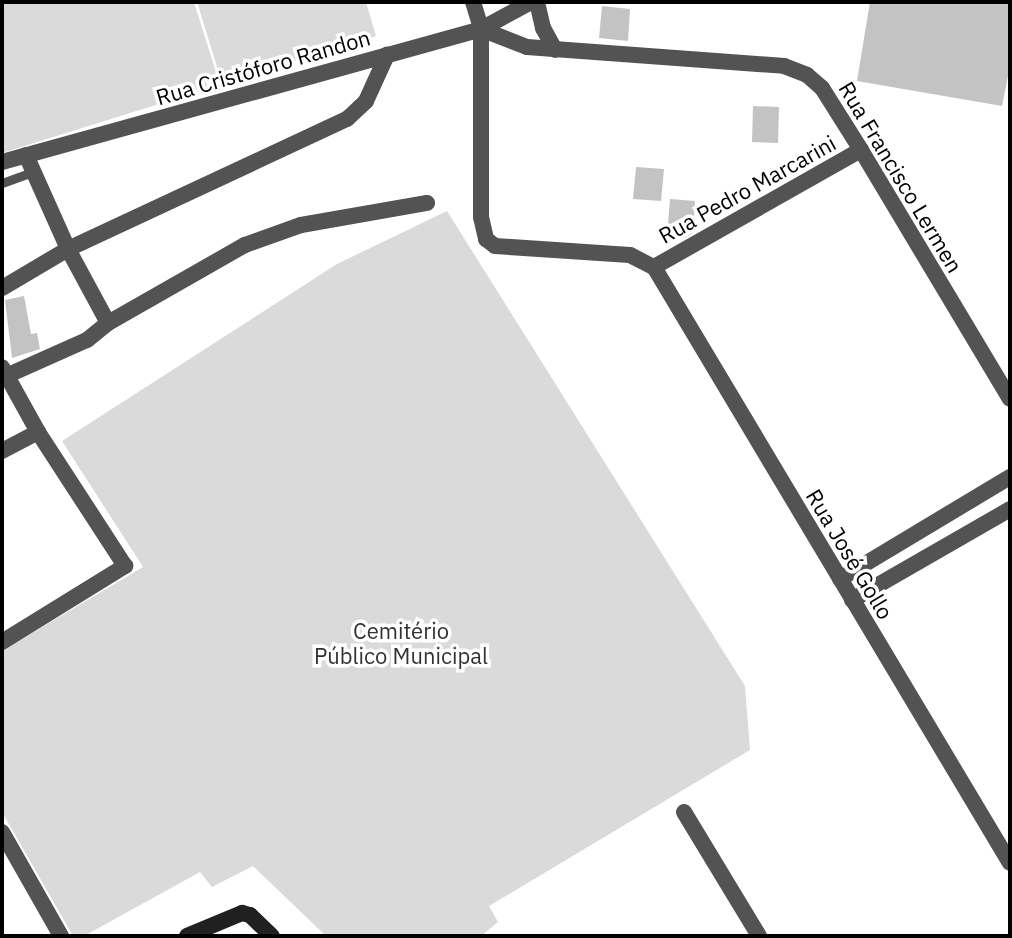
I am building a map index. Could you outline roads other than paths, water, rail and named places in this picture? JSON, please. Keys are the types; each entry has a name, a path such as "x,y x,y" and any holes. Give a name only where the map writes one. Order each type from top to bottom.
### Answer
{"street":[{"path":"473,2 481,29 481,217 486,239 495,246 630,255 654,267"},
{"name":"Rua Cristóforo Randon","path":"2,162 481,29 531,2"},
{"path":"537,2 543,28 555,50"},
{"name":"Rua Francisco Lermen","path":"481,29 527,47 784,66 807,75 822,88 861,150 1010,399"},
{"path":"2,288 68,249 347,119 366,101 387,55"},
{"name":"Rua Pedro Marcarini","path":"654,267 861,150"},
{"path":"26,155 68,249 108,323"},
{"path":"2,642 125,566 38,432 4,371 87,340 108,323 245,245 301,225 427,203"},
{"name":"Rua José Gollo","path":"654,267 1010,863"},
{"path":"2,451 38,432"},
{"path":"840,579 1010,477"},
{"path":"852,600 1010,509"},
{"path":"684,812 759,936"},
{"path":"2,832 61,936"},
{"path":"187,936 242,913 250,915 272,936"}],"lane":[{"path":"2,183 33,172"}],"park label":[{"name":"Cemitério Público Municipal","path":"401,642"}]}
